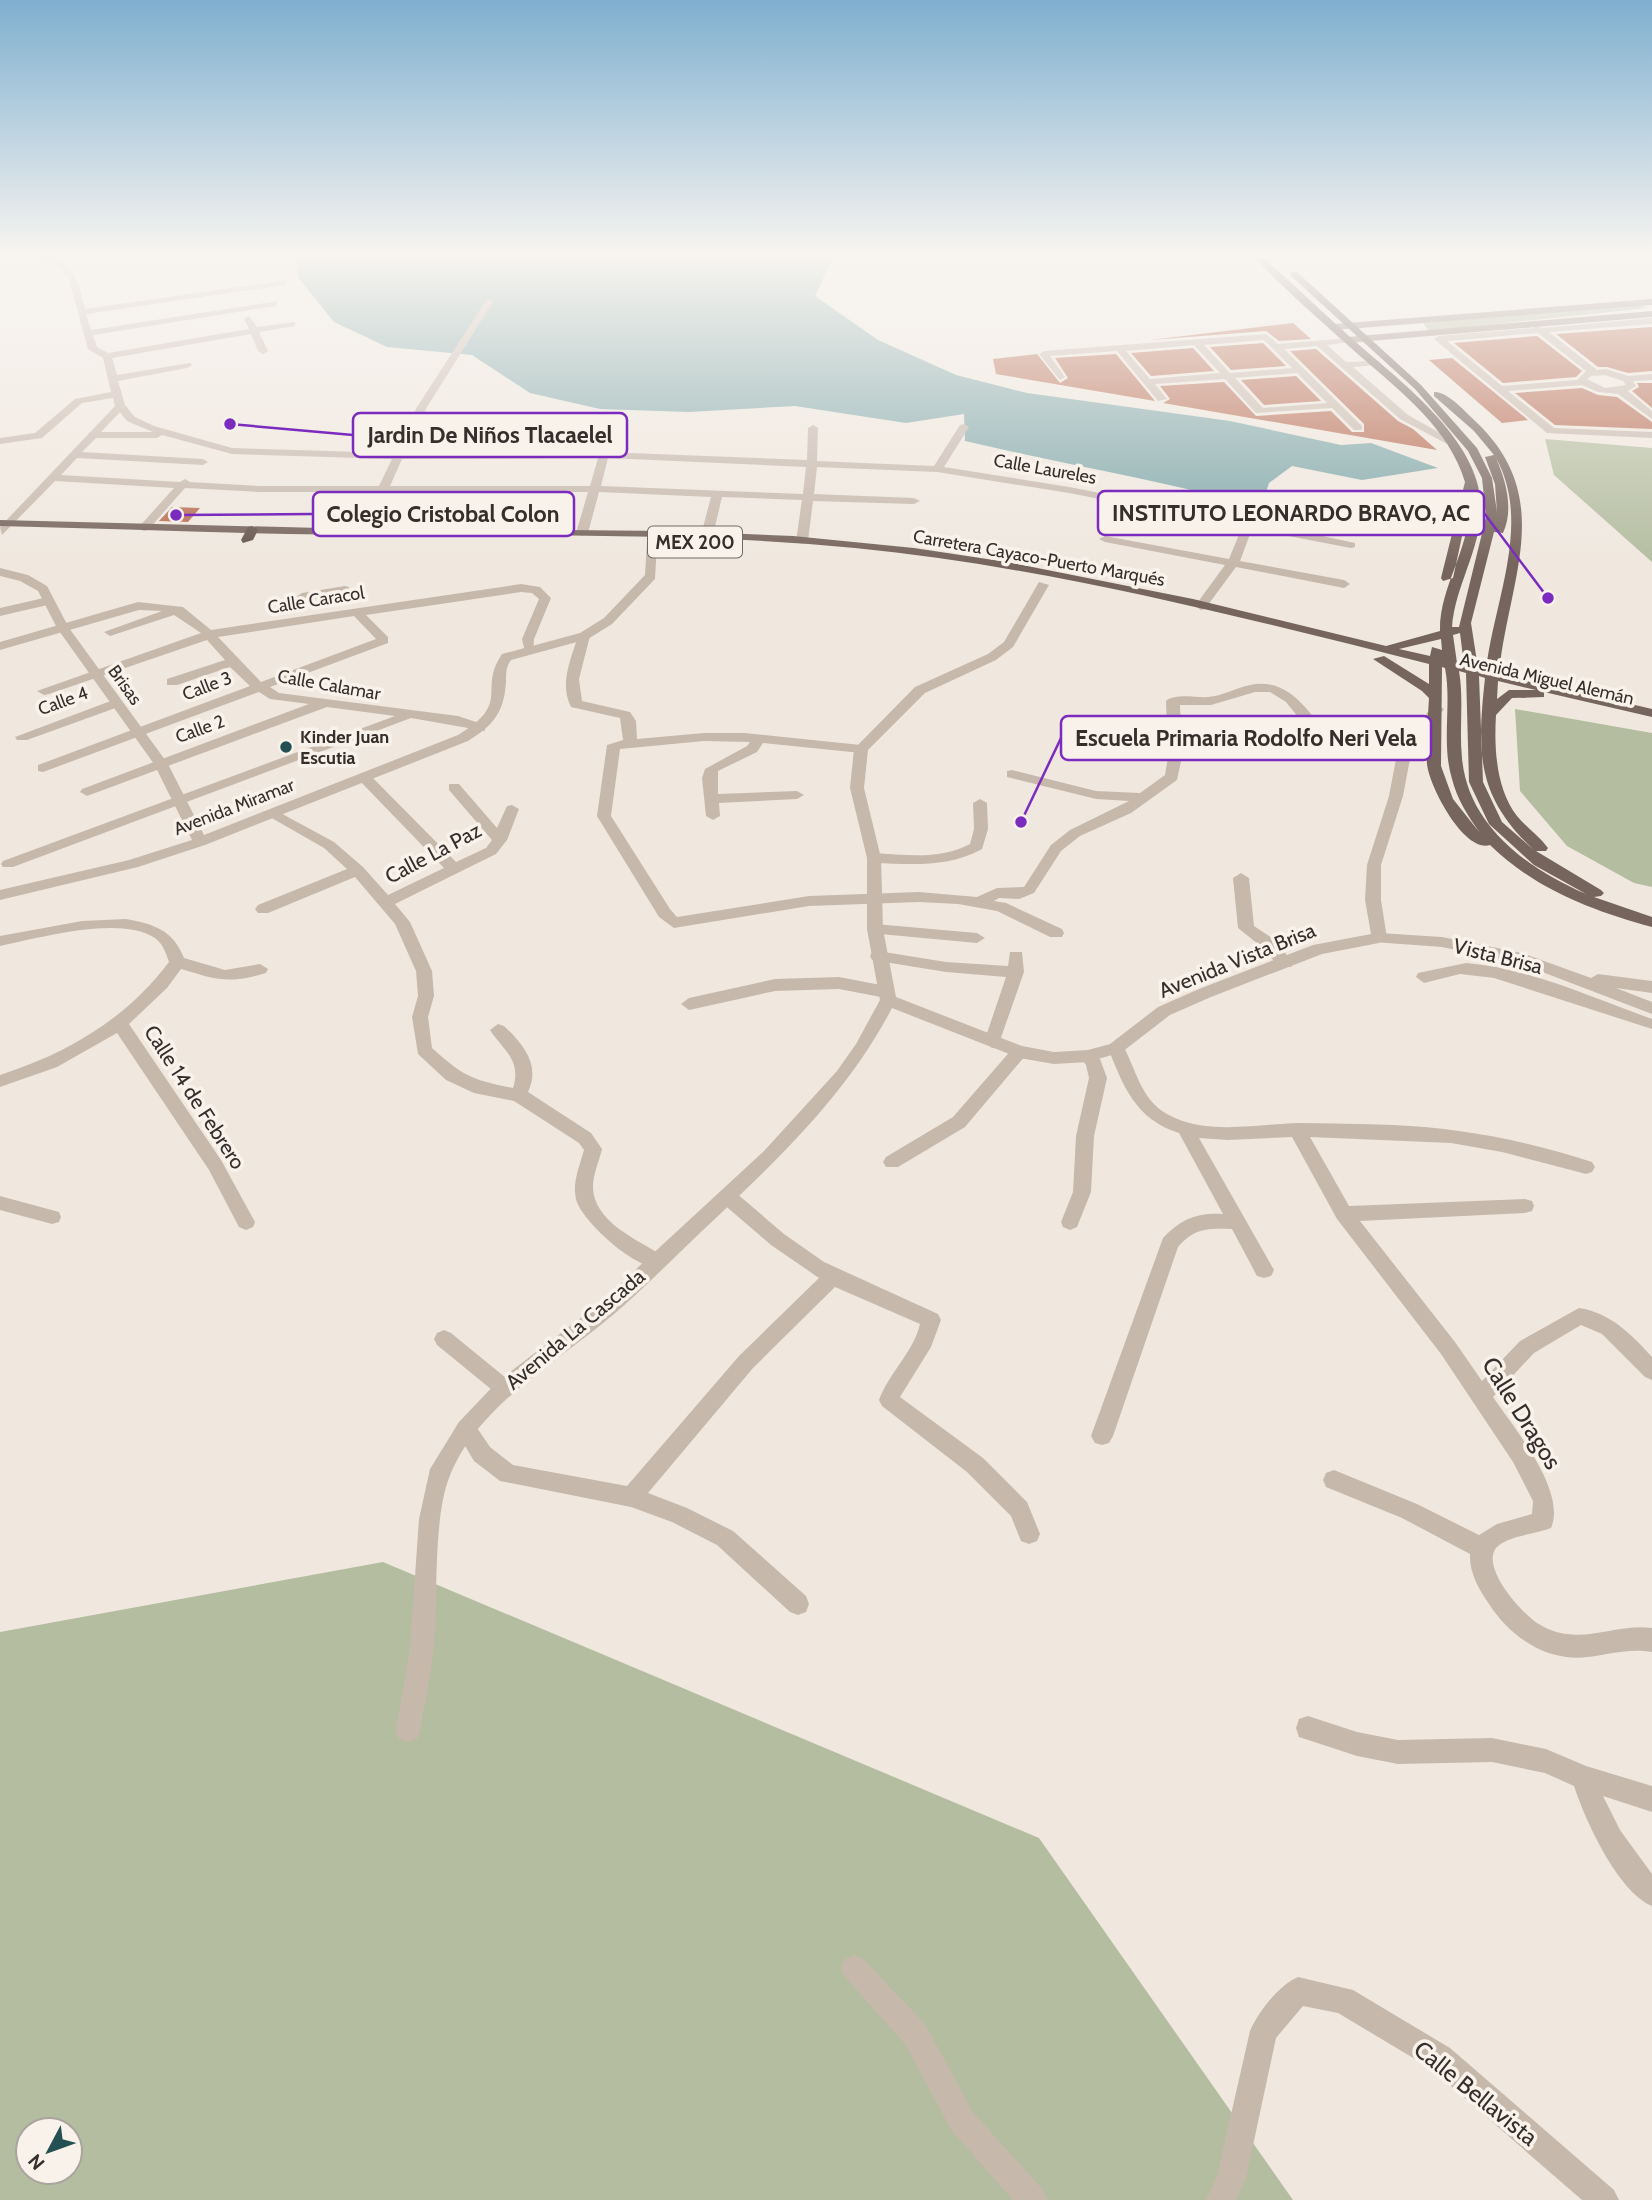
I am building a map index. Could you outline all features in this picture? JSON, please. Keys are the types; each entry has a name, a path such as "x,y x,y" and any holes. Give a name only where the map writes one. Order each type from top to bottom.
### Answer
{"main road":[{"path":"1370,360 1412,398 1451,442 1462,460 1474,492 1475,513 1447,621 1455,688 1459,781 1481,828 1520,864"},
{"path":"1391,360 1450,421 1473,450 1487,478 1492,517 1465,623 1472,673 1476,782 1496,824 1539,862 1620,903 1652,911"},
{"path":"1393,360 1467,417 1489,440 1508,471 1517,499 1518,530 1494,644 1490,756 1498,796 1518,827 1554,860 1562,875"},
{"path":"966,569 1017,573 1199,609 1339,641 1396,646 1463,628 1476,612 1503,519 1502,483 1490,457 1468,429 1450,421"},
{"path":"1469,482 1437,627 1434,766 1446,800 1474,836 1566,892 1613,911 1652,922"},
{"name":"Carretera Cayaco-Puerto Marqués","path":"3,528 144,528 250,535 362,532 708,535 912,551 1005,566 1346,639 1435,666"},
{"name":"Carretera Cayaco-Puerto Marqués","path":"3,528 705,542 795,548 966,569 1084,594"},
{"name":"Carretera Cayaco-Puerto Marqués","path":"1139,605 1379,659 1435,666"},
{"path":"1346,639 1401,639 1437,627"},
{"path":"1494,644 1509,665 1537,690"},
{"path":"1379,659 1419,682 1437,705"},
{"name":"Avenida Miguel Alemán","path":"1435,666 1537,690 1652,722"},
{"path":"1491,712 1509,694 1537,690"},
{"name":"Avenida Miguel Alemán","path":"1537,690 1652,713"}],"street":[{"path":"108,360 120,406 131,419 181,437"},
{"path":"362,532 397,456 428,397 452,360"},
{"path":"1048,360 1060,377"},
{"path":"1128,360 1161,399"},
{"path":"1213,360 1260,411 1335,405"},
{"path":"1290,360 1358,428"},
{"path":"1336,360 1404,417 1451,442"},
{"path":"1463,360 1551,432 1652,435"},
{"path":"1578,360 1594,372"},
{"path":"1342,365 1374,363"},
{"path":"112,379 187,365"},
{"path":"1146,382 1300,370"},
{"path":"1583,382 1584,374 1594,372 1627,379 1652,377"},
{"path":"1497,389 1583,382 1599,390 1621,391 1631,386 1627,379"},
{"path":"1621,391 1652,416"},
{"path":"0,442 38,436 79,401 117,394"},
{"path":"1384,400 1412,398"},
{"path":"3,528 75,456 120,406"},
{"path":"937,469 964,426"},
{"path":"802,541 812,463 813,428"},
{"path":"95,435 181,437"},
{"name":"Calle Laureles","path":"181,437 214,447 250,453 397,456 604,455 937,469 1351,545"},
{"path":"144,528 214,447"},
{"path":"582,533 604,455"},
{"path":"75,456 203,462"},
{"path":"51,478 181,486 381,490 593,489 914,501"},
{"path":"708,535 717,494"},
{"path":"1297,535 1304,506 1308,503 1377,516"},
{"path":"1199,609 1233,563 1248,525"},
{"path":"1105,539 1344,584"},
{"name":"Avenida Miramar","path":"0,895 134,864 200,842 428,754 480,728 497,713 501,690 500,666 506,657 584,636 608,621 645,585 653,567 651,543"},
{"name":"Brisas","path":"0,572 24,578 43,589 63,628 161,764 200,842"},
{"path":"887,996 875,929 874,858 857,788 861,749 920,690 992,657 1009,644 1043,585"},
{"name":"Calle Caracol","path":"44,691 211,634 521,588 536,590 545,598 528,639 529,649"},
{"path":"313,618 301,594 345,590"},
{"path":"0,612 48,601"},
{"name":"Calle Calamar","path":"0,646 138,606 160,605 179,610 211,634 256,687 275,696 458,720 480,728"},
{"path":"110,632 179,610"},
{"name":"Calle 3","path":"43,768 384,640 356,611"},
{"path":"584,636 572,679 572,697 576,704 625,715 629,721 604,816 664,913 674,923 786,904 919,897 980,902 1001,907 1056,933"},
{"path":"172,682 234,661"},
{"path":"980,902 997,893 1019,894 1029,890 1056,848 1076,833 1145,798 1172,777 1175,757 1173,701 1211,701 1254,688 1273,688 1291,699 1329,747"},
{"name":"Calle 4","path":"22,737 116,703"},
{"name":"Calle 2","path":"88,792 326,703"},
{"path":"1379,938 1373,900 1374,865 1396,796 1404,754 1437,705"},
{"path":"8,864 409,714"},
{"path":"622,745 705,737 759,738 861,749"},
{"path":"713,816 709,778 712,769 752,749 759,738"},
{"path":"1298,744 1404,754"},
{"path":"1012,774 1096,795 1145,798"},
{"path":"365,777 454,869"},
{"name":"Calle La Paz","path":"454,788 500,840"},
{"path":"711,799 797,795"},
{"path":"874,858 925,860 964,854 976,846 981,829 980,803"},
{"name":"Calle La Paz","path":"386,902 491,850 500,840 512,809"},
{"path":"275,814 329,845 358,870 402,922 424,971 426,996 420,1017 424,1050 452,1076 474,1087 517,1095 585,1138 593,1149 583,1188 588,1209 606,1228 655,1261"},
{"path":"263,909 358,870"},
{"path":"1241,878 1246,928 1269,944 1285,963"},
{"path":"0,941 81,927 141,927 161,935 170,944 177,962 198,967 216,977 234,978 260,969"},
{"path":"875,929 977,938"},
{"name":"Vista Brisa","path":"1379,938 1442,942 1522,958 1650,1016"},
{"name":"Avenida Vista Brisa","path":"689,1004 775,985 839,983 887,996 1019,1052 1054,1058 1088,1056 1116,1048 1164,1011 1319,949 1379,938"},
{"path":"878,956 946,967 1016,964 992,1042"},
{"path":"1517,979 1522,958"},
{"name":"Calle 14 de Febrero","path":"177,962 162,986 119,1022 215,1165 246,1222"},
{"path":"1424,976 1448,969 1472,969 1650,1016"},
{"path":"1566,976 1652,987"},
{"name":"Avenida La Cascada","path":"408,1730 422,1648 430,1519 438,1476 466,1429 504,1388 602,1313 655,1261 728,1197 843,1075 869,1038 887,996"},
{"path":"0,1081 38,1070 82,1049 119,1022"},
{"path":"498,1030 526,1064 526,1082 517,1095"},
{"path":"1116,1048 1136,1092 1159,1118 1185,1128 1223,1134 1297,1130 1452,1136 1492,1143 1586,1167"},
{"path":"892,1162 959,1122 1019,1052"},
{"path":"1070,1222 1082,1192 1084,1136 1098,1078 1094,1063 1088,1056"},
{"path":"1185,1128 1264,1270"},
{"name":"Calle Dragos","path":"1297,1130 1344,1214 1482,1395 1521,1455 1544,1500 1543,1521 1491,1537 1482,1549"},
{"path":"728,1197 774,1239 833,1277 906,1305 931,1320 929,1337 896,1379 889,1400 904,1414 975,1465 1019,1509 1029,1534"},
{"path":"0,1203 52,1217"},
{"path":"1344,1214 1525,1206"},
{"path":"1102,1436 1170,1243 1182,1227 1205,1220 1236,1222"},
{"path":"631,1497 746,1362 833,1277"},
{"path":"1482,1395 1527,1348 1578,1316 1588,1316 1602,1323 1652,1371"},
{"path":"444,1339 504,1388"},
{"path":"466,1429 482,1454 508,1474 631,1497 679,1515 725,1538 799,1604"},
{"path":"1334,1480 1388,1500 1451,1530 1482,1549 1480,1567 1506,1610 1528,1630 1565,1646 1583,1646 1629,1637 1652,1640"},
{"path":"1308,1728 1357,1744 1398,1752 1492,1750 1546,1760 1584,1778 1652,1799"},
{"path":"1584,1778 1588,1794 1609,1835 1652,1893"},
{"path":"854,1968 915,2034 962,2121 1033,2200"},
{"name":"Calle Bellavista","path":"1221,2200 1231,2178 1264,2031 1298,1991 1343,2000 1440,2058 1604,2200"}],"green space":[{"path":"1545,439 1652,448 1652,562 1554,475"},
{"path":"1515,709 1652,733 1652,887 1634,883 1567,846 1520,791"},
{"path":"383,1562 1039,1838 1293,2200 0,2200 0,1632"}],"water":[{"path":"479,360 922,360 956,375 1027,393 1230,421 1341,445 1371,443 1438,468 1362,480 1292,466 1269,483 1261,507 965,441 964,414 906,423 795,406 689,412 600,409 530,393"}],"building":[{"path":"993,360 1041,360 1060,383 1068,378 1056,360 1121,360 1155,401 996,374"},
{"path":"1137,360 1204,360 1214,371 1151,376"},
{"path":"1222,360 1280,360 1286,366 1231,370"},
{"path":"1299,360 1328,360 1398,421 1413,429 1437,450 1163,403 1170,399 1160,386 1224,382 1256,416 1331,411 1352,432 1364,432 1364,424"},
{"path":"1429,360 1454,360 1528,420 1502,423"},
{"path":"1474,360 1567,360 1582,371 1576,377 1503,383"},
{"path":"1589,360 1652,360 1652,371 1628,373 1598,367"},
{"path":"1296,376 1321,401 1264,405 1241,380"},
{"path":"1637,383 1652,383 1652,408 1632,391 1639,387"},
{"path":"1582,388 1598,395 1617,397 1652,422 1652,429 1555,425 1515,393"},
{"path":"172,507 200,508 188,522 159,521"}],"place":[{"name":"Jardin De Niños Tlacaelel","path":"230,424"},
{"name":"Colegio Cristobal Colon","path":"176,515"},
{"name":"INSTITUTO LEONARDO BRAVO, AC","path":"1548,598"},
{"name":"Kinder Juan Escutia","path":"286,747"},
{"name":"Escuela Primaria Rodolfo Neri Vela","path":"1021,822"}]}
